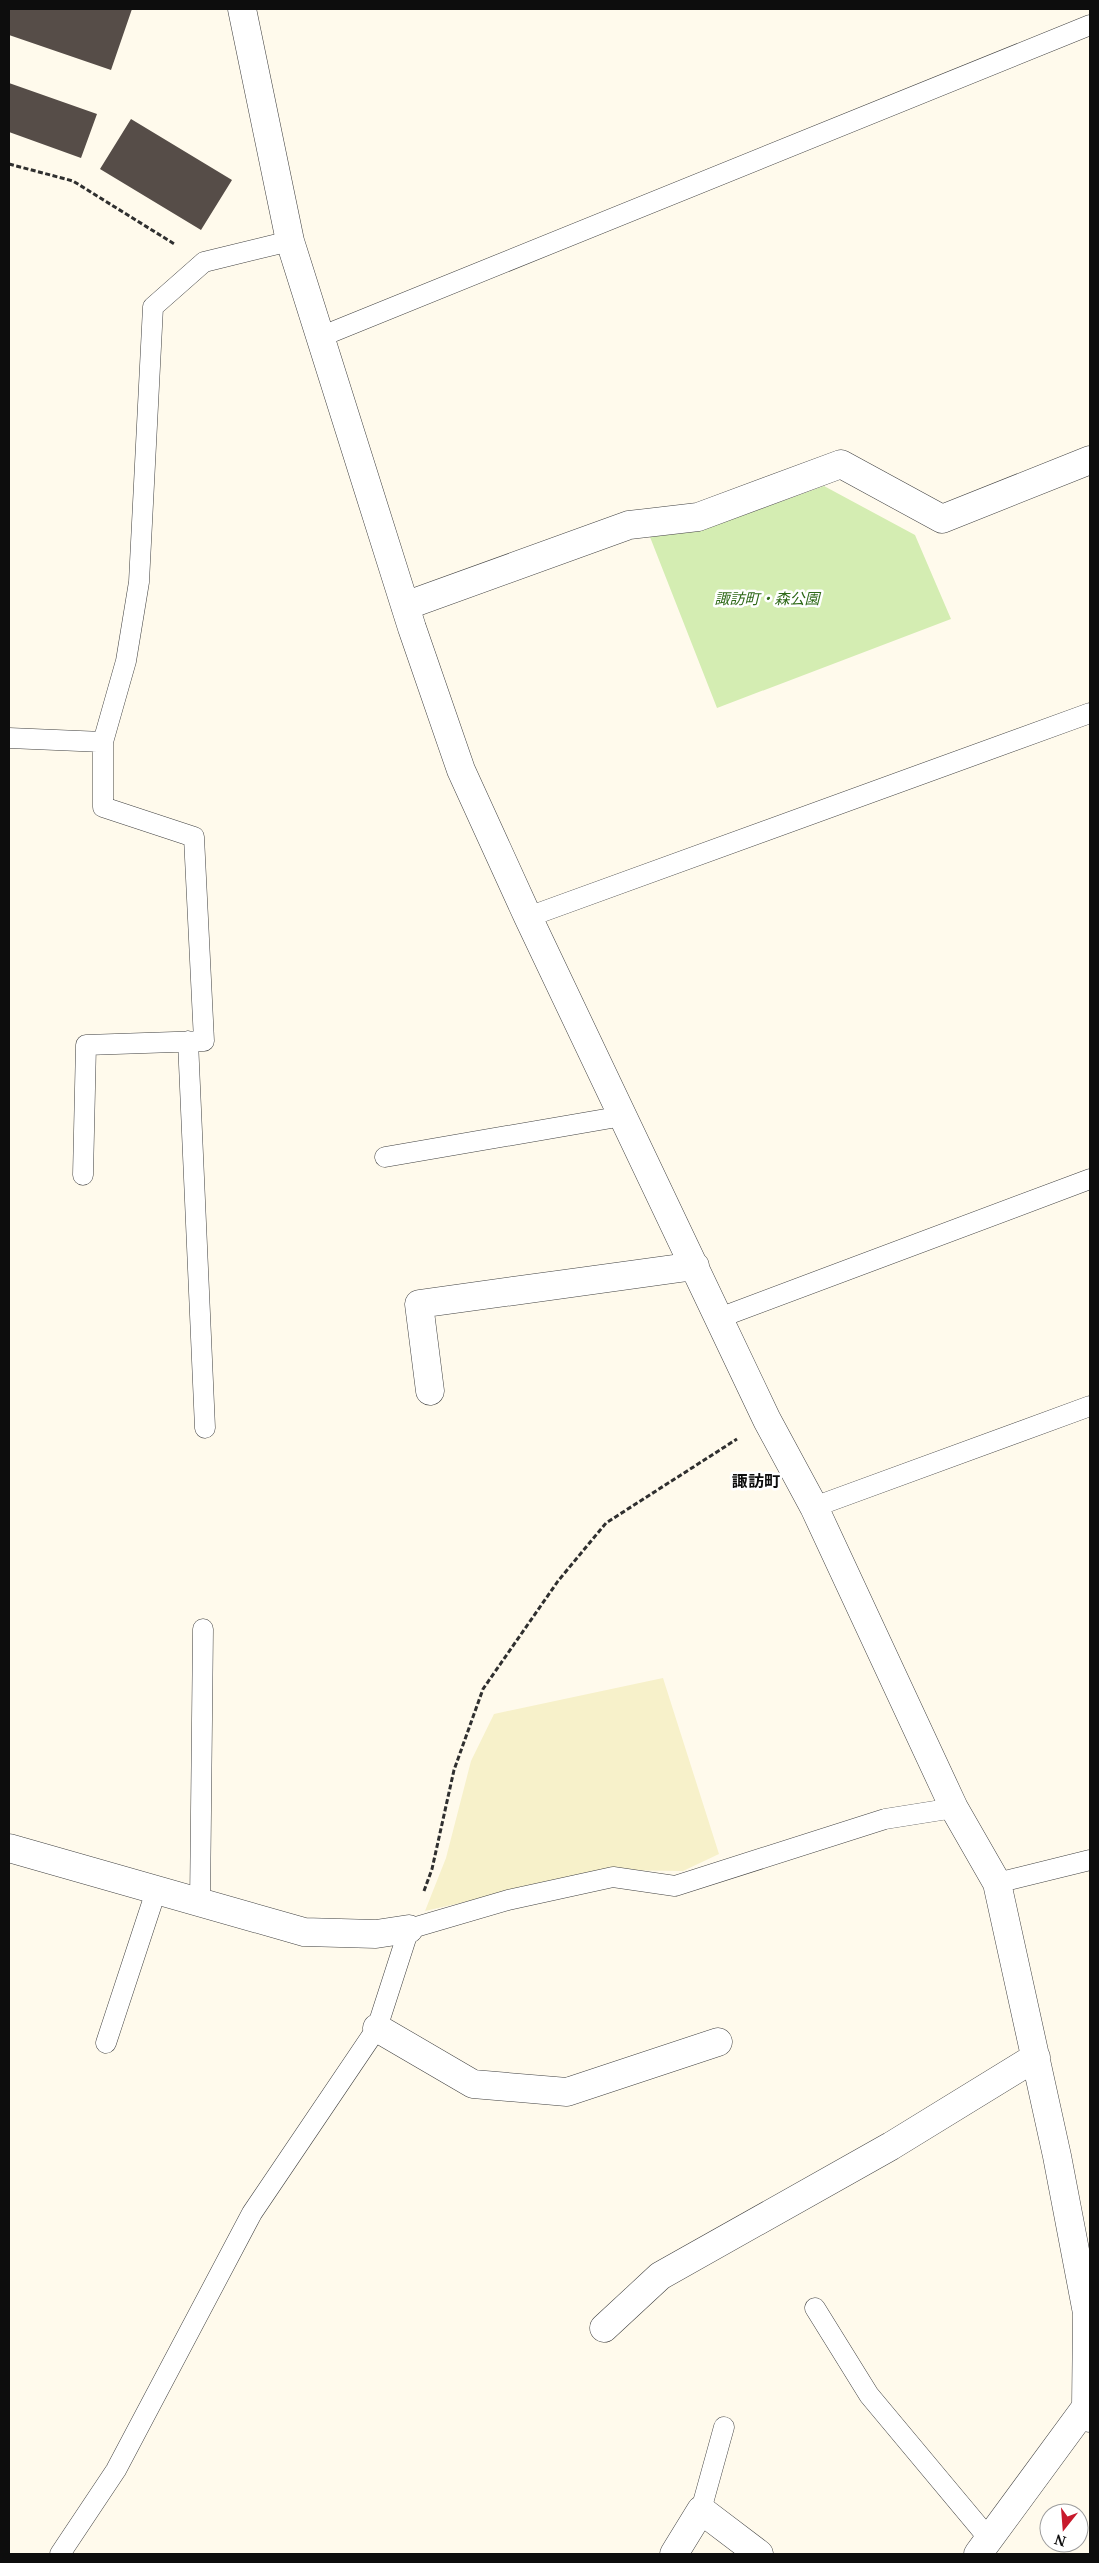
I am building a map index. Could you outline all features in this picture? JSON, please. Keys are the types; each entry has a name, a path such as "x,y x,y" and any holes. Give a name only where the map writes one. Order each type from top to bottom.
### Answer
{"street":[{"path":"242,9 290,241 405,606 461,770 528,917 767,1420 814,1507 954,1808 997,1883 1036,2057 1089,2313 1088,2413 984,2547"},
{"path":"405,606 629,525 698,517 841,464 942,519 1090,460"},
{"path":"430,1391 419,1304 695,1266"},
{"path":"9,1848 304,1932 376,1934 409,1929"},
{"path":"377,2028 474,2084 567,2092 718,2042"},
{"path":"604,2328 660,2276 891,2146 1036,2057"},
{"path":"674,2554 701,2510 760,2554"}],"lane":[{"path":"320,338 1090,25"},
{"path":"83,1175 86,1045 204,1041 194,837 103,808 104,742 126,661 139,582 153,307 204,262 290,241"},
{"path":"528,917 1090,713"},
{"path":"9,738 104,742"},
{"path":"188,1041 205,1428"},
{"path":"385,1157 623,1116"},
{"path":"719,1318 1090,1179"},
{"path":"814,1507 1090,1406"},
{"path":"200,1903 203,1629"},
{"path":"60,2554 116,2470 252,2213 377,2028 409,1929 508,1900 613,1878 675,1886 885,1819 954,1808"},
{"path":"997,1883 1090,1860"},
{"path":"106,2043 156,1891"},
{"path":"815,2308 868,2395 984,2547"},
{"path":"701,2510 724,2427"}],"path":[{"path":"9,164 73,181 204,262"},
{"path":"409,1929 432,1869 454,1770 483,1689 542,1604 606,1523 767,1420"}],"shaded area":[{"path":"663,1678 719,1854 683,1871 607,1870 425,1911 446,1858 471,1761 494,1714"}],"green space":[{"name":"諏訪町・森公園","path":"824,486 915,535 951,619 717,708 650,537 700,531"}],"building":[{"path":"9,9 132,9 111,70 9,35"},
{"path":"9,83 97,114 81,158 9,132"},
{"path":"131,119 232,180 201,230 100,169"}],"district":[{"name":"諏訪町","path":"756,1481"}]}
